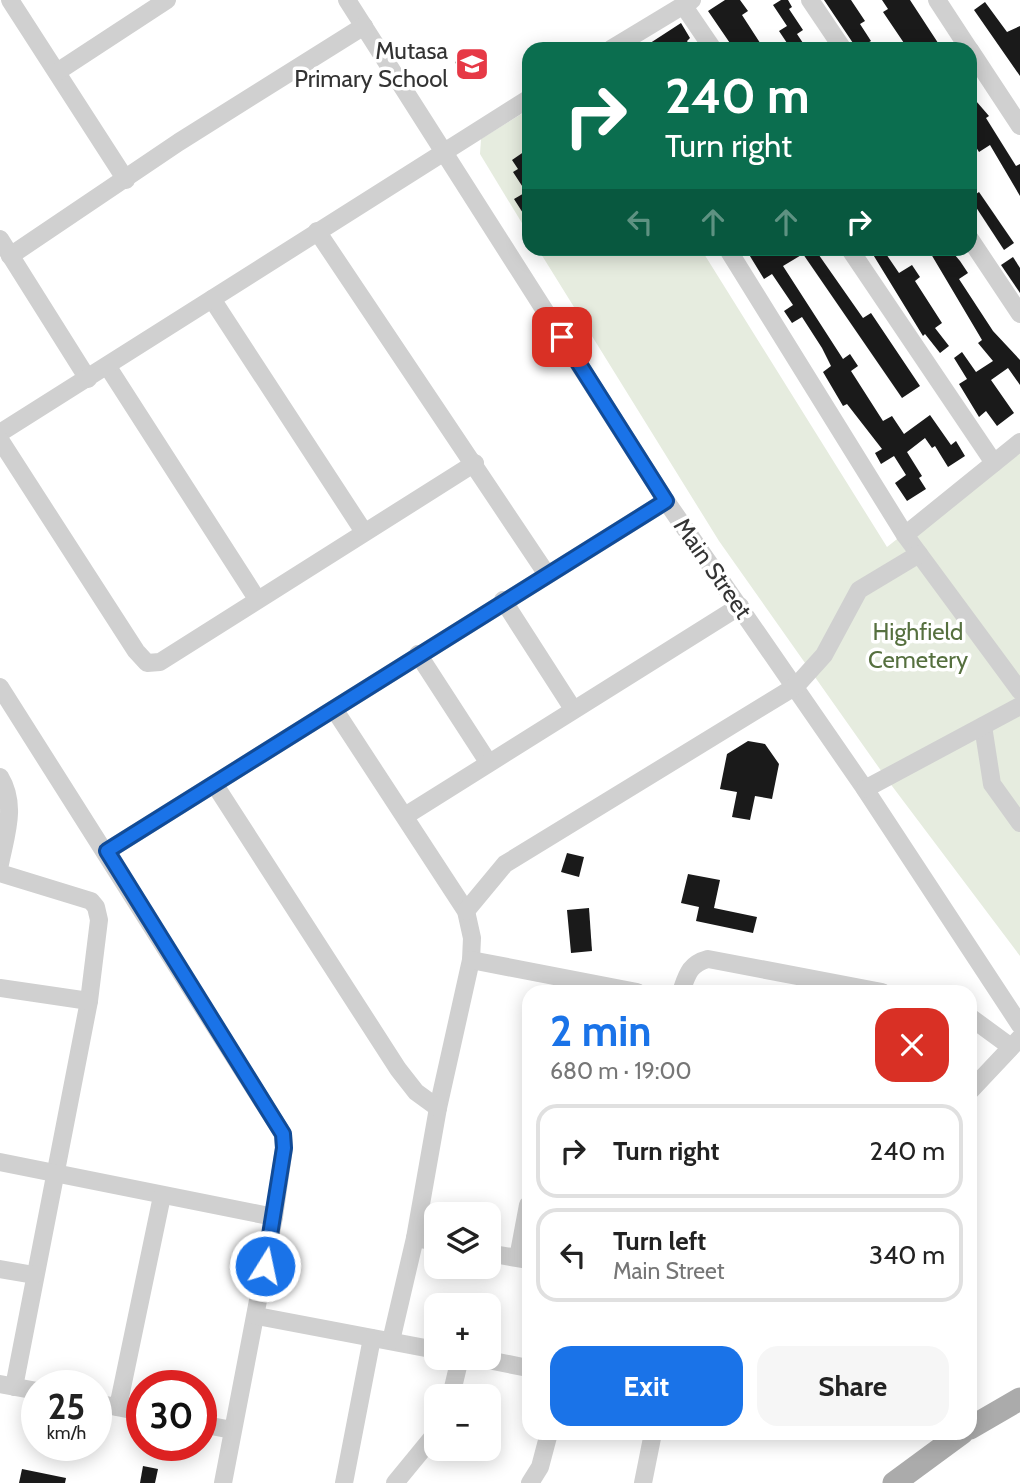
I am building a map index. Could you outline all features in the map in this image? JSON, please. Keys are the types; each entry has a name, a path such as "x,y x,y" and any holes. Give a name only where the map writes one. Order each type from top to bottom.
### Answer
{"main road":[{"path":"977,1425 1020,1399"},
{"path":"894,1483 952,1440"}],"street":[{"path":"10,0 126,180"},
{"path":"57,72 167,0"},
{"name":"Main Street","path":"347,0 666,501 796,686 1020,1025"},
{"path":"810,0 838,42"},
{"path":"937,0 964,42"},
{"path":"623,42 688,3 709,42"},
{"path":"8,263 179,142 364,26"},
{"path":"977,61 1020,126"},
{"path":"0,433 522,103"},
{"path":"317,231 475,463 546,573"},
{"path":"0,239 8,263 88,379"},
{"path":"977,250 1020,314"},
{"path":"732,256 905,535 1020,691"},
{"path":"854,256 994,463"},
{"path":"212,299 364,532"},
{"path":"108,367 257,599"},
{"path":"0,440 136,651 147,663 160,662 475,463"},
{"path":"905,535 1020,442"},
{"path":"107,851 546,573 666,501"},
{"path":"466,911 505,864 796,686 824,655 859,590 919,554"},
{"path":"503,600 573,709"},
{"path":"405,816 740,606"},
{"path":"418,654 488,762"},
{"path":"0,687 107,851 283,1134 284,1148 257,1316 223,1483"},
{"path":"865,789 1020,706"},
{"path":"334,709 466,911 472,938 471,960 438,1108 415,1238 391,1341"},
{"path":"983,726 992,784 1020,823"},
{"path":"0,777 8,790 11,808 0,864"},
{"path":"215,785 398,1069 416,1092 438,1108"},
{"path":"0,873 91,901 96,907 99,920 89,1000 55,1174 7,1386"},
{"path":"471,960 565,985"},
{"path":"683,985 689,969 697,962 708,960 844,985"},
{"path":"0,988 89,1000"},
{"path":"977,1021 1015,1042 977,1083"},
{"path":"0,1162 274,1217"},
{"path":"118,1408 162,1196"},
{"path":"415,1238 424,1240"},
{"path":"501,1255 522,1259"},
{"path":"0,1269 34,1275"},
{"path":"257,1316 424,1348"},
{"path":"344,1483 372,1338"},
{"path":"501,1363 522,1367"},
{"path":"112,1407 126,1409"},
{"path":"217,1427 232,1430"},
{"path":"530,1483 540,1467 547,1440"},
{"path":"643,1483 652,1440"},
{"path":"395,1483 424,1448"}],"green space":[{"path":"522,114 522,223 480,154 481,139"},
{"name":"Highfield Cemetery","path":"542,256 705,256 887,547 1020,442 1020,956 889,782 719,541"}],"building":[{"path":"725,0 740,0 748,11 742,15 759,42 729,42 708,11"},
{"path":"781,0 788,0 792,7 789,9 803,30 797,34 802,42 786,42 779,31 787,26 773,5"},
{"path":"824,0 851,0 865,21 860,24 871,41 852,42"},
{"path":"882,0 910,0 937,42 903,42 883,12 888,9"},
{"path":"985,2 1007,32 1020,26 1020,76 974,10"},
{"path":"681,23 690,38 688,42 652,42"},
{"path":"472,53 480,69 463,78 455,62"},
{"path":"977,102 989,116 986,118 1016,166 1020,164 1020,196 990,145 979,152"},
{"path":"522,153 522,186 513,172 518,169 512,160"},
{"path":"979,192 1014,243 1004,250 977,209"},
{"path":"522,194 522,212 514,199"},
{"path":"750,256 800,256 783,266 843,359 850,354 858,366 851,371 883,421 892,416 904,434 930,415 951,445 956,441 965,456 948,467 935,446 932,448 925,438 907,452 922,476 919,478 926,489 907,501 895,483 906,475 894,456 881,464 875,453 882,449 847,404 843,406 823,372 831,366 822,348 802,317 792,323 784,311 793,305 772,274 764,279"},
{"path":"804,256 820,256 863,318 871,313 920,386 902,398"},
{"path":"874,256 887,256 899,273 912,265 920,277 915,281 942,323 935,328 949,346 940,353 925,334 923,336"},
{"path":"932,256 956,256 960,261 968,273 959,279 993,331 1020,360 1020,385 1008,368 991,380 1014,413 997,426 986,411 979,417 959,384 967,379 954,358 962,352 976,372 993,361 978,343 982,340"},
{"path":"1013,257 1020,268 1020,293 1001,265"},
{"path":"748,741 765,744 779,764 772,799 755,796 750,820 732,817 737,792 720,789 727,754"},
{"path":"567,853 584,857 579,877 561,872"},
{"path":"688,874 720,880 714,908 757,917 753,933 696,921 699,907 681,903"},
{"path":"589,908 592,951 571,953 567,910"},
{"path":"143,1466 158,1469 155,1483 140,1483"},
{"path":"22,1469 66,1478 65,1483 19,1483"}],"place":[{"name":"Mutasa Primary School","path":"472,64"}],"route":[{"path":"265,1266 284,1148 283,1134 107,851 546,573 666,501 562,337"}]}
